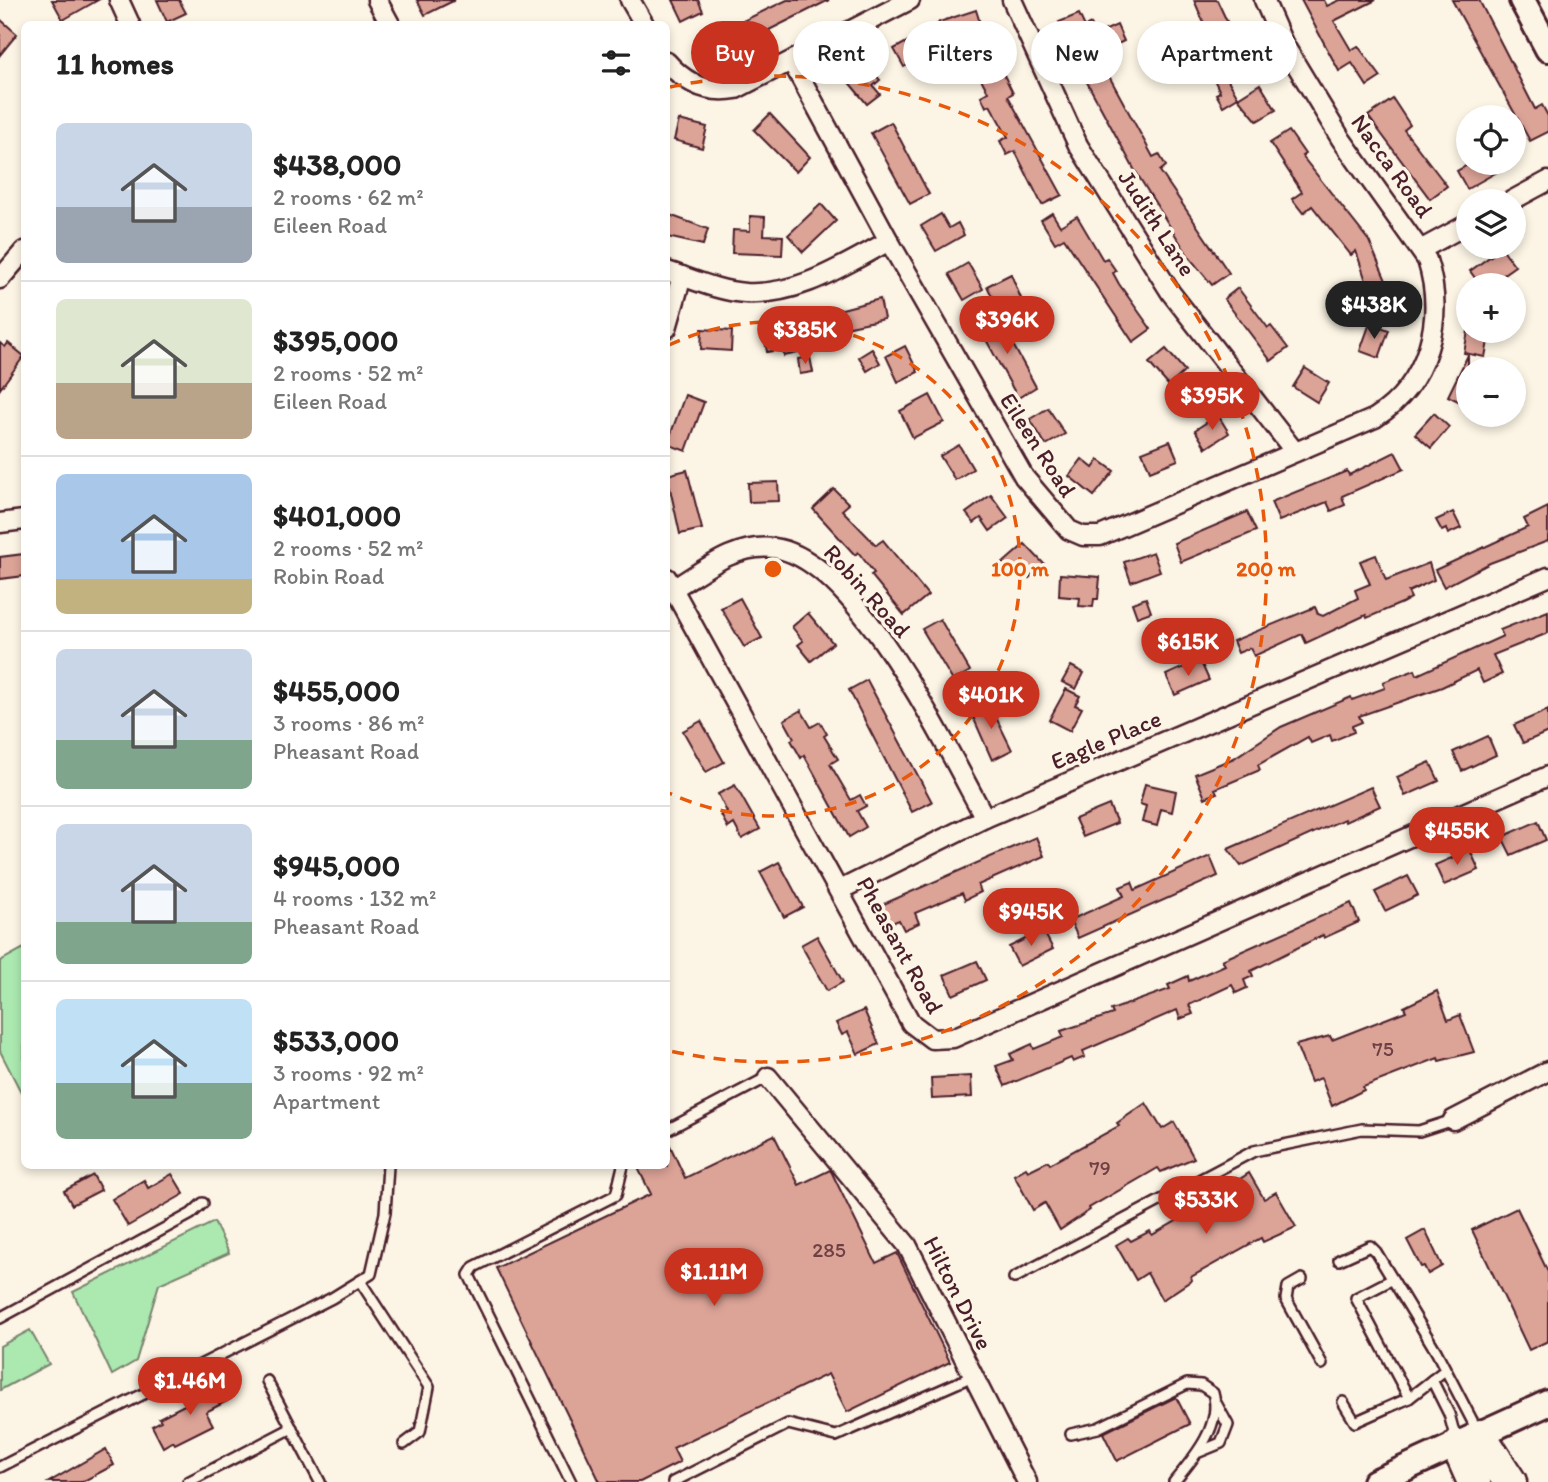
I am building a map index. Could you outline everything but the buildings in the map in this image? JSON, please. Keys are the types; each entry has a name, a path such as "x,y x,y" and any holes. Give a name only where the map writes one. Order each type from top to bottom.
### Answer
{"highway":[{"path":"1469,1441 1474,1482"},
{"path":"1469,1441 1510,1482"}],"main road":[{"path":"1522,0 1548,49"},
{"path":"1375,1482 1548,1403"}],"street":[{"path":"119,0 129,21"},
{"path":"377,0 388,21"},
{"path":"630,0 642,21"},
{"path":"670,66 678,76 691,83 723,91 736,89 910,0"},
{"name":"Judith Lane","path":"1012,0 1078,145 1171,293 1295,452"},
{"name":"Nacca Road","path":"1264,0 1283,43 1341,139 1422,249"},
{"name":"Eileen Road","path":"792,62 1024,477 1069,530 1083,536 1108,534 1375,418 1400,400 1415,381 1426,356 1434,312 1431,271 1422,249"},
{"path":"1526,193 1548,181"},
{"path":"1422,249 1456,231"},
{"path":"670,305 674,274 733,291 768,291 818,279 890,241"},
{"path":"0,279 21,254"},
{"path":"0,523 21,520"},
{"name":"Robin Road","path":"670,583 727,555 758,548 789,551 817,566 867,621 902,669 985,818"},
{"name":"Eagle Place","path":"840,890 985,818 1548,577"},
{"name":"Pheasant Road","path":"670,583 911,1023 932,1039 953,1038 1548,776"},
{"path":"1453,1120 1548,1071"},
{"name":"Hilton Drive","path":"768,1077 908,1245 1027,1482"}],"lane":[{"path":"670,1128 768,1077"},
{"path":"1014,1278 1254,1151 1362,1129 1419,1132 1453,1120"},
{"path":"0,1467 332,1298 371,1274 385,1213 388,1169"},
{"path":"571,1482 469,1275 474,1267 616,1195 622,1169"},
{"path":"0,1318 191,1214 202,1203"},
{"path":"1339,1260 1370,1246 1445,1370 1469,1441"},
{"path":"1302,1279 1288,1287 1286,1299 1322,1364"},
{"path":"1391,1280 1356,1298 1409,1398"},
{"path":"360,1281 429,1387 420,1432 404,1444"},
{"path":"1343,1402 1355,1422 1409,1398 1445,1370"},
{"path":"673,1482 788,1424 836,1436 973,1376"},
{"path":"267,1381 320,1482"},
{"path":"1432,1381 1449,1414 1469,1441"},
{"path":"1071,1434 1098,1428 1187,1384 1201,1385 1213,1393 1228,1425 1222,1443 1198,1453"},
{"path":"1174,1482 1198,1453 1216,1403"},
{"path":"188,1482 292,1427"}],"green space":[{"path":"21,950 21,1092 0,1051 0,961"},
{"path":"214,1222 229,1253 159,1284 136,1361 112,1375 73,1292"},
{"path":"30,1330 49,1364 0,1390 0,1346"}]}
